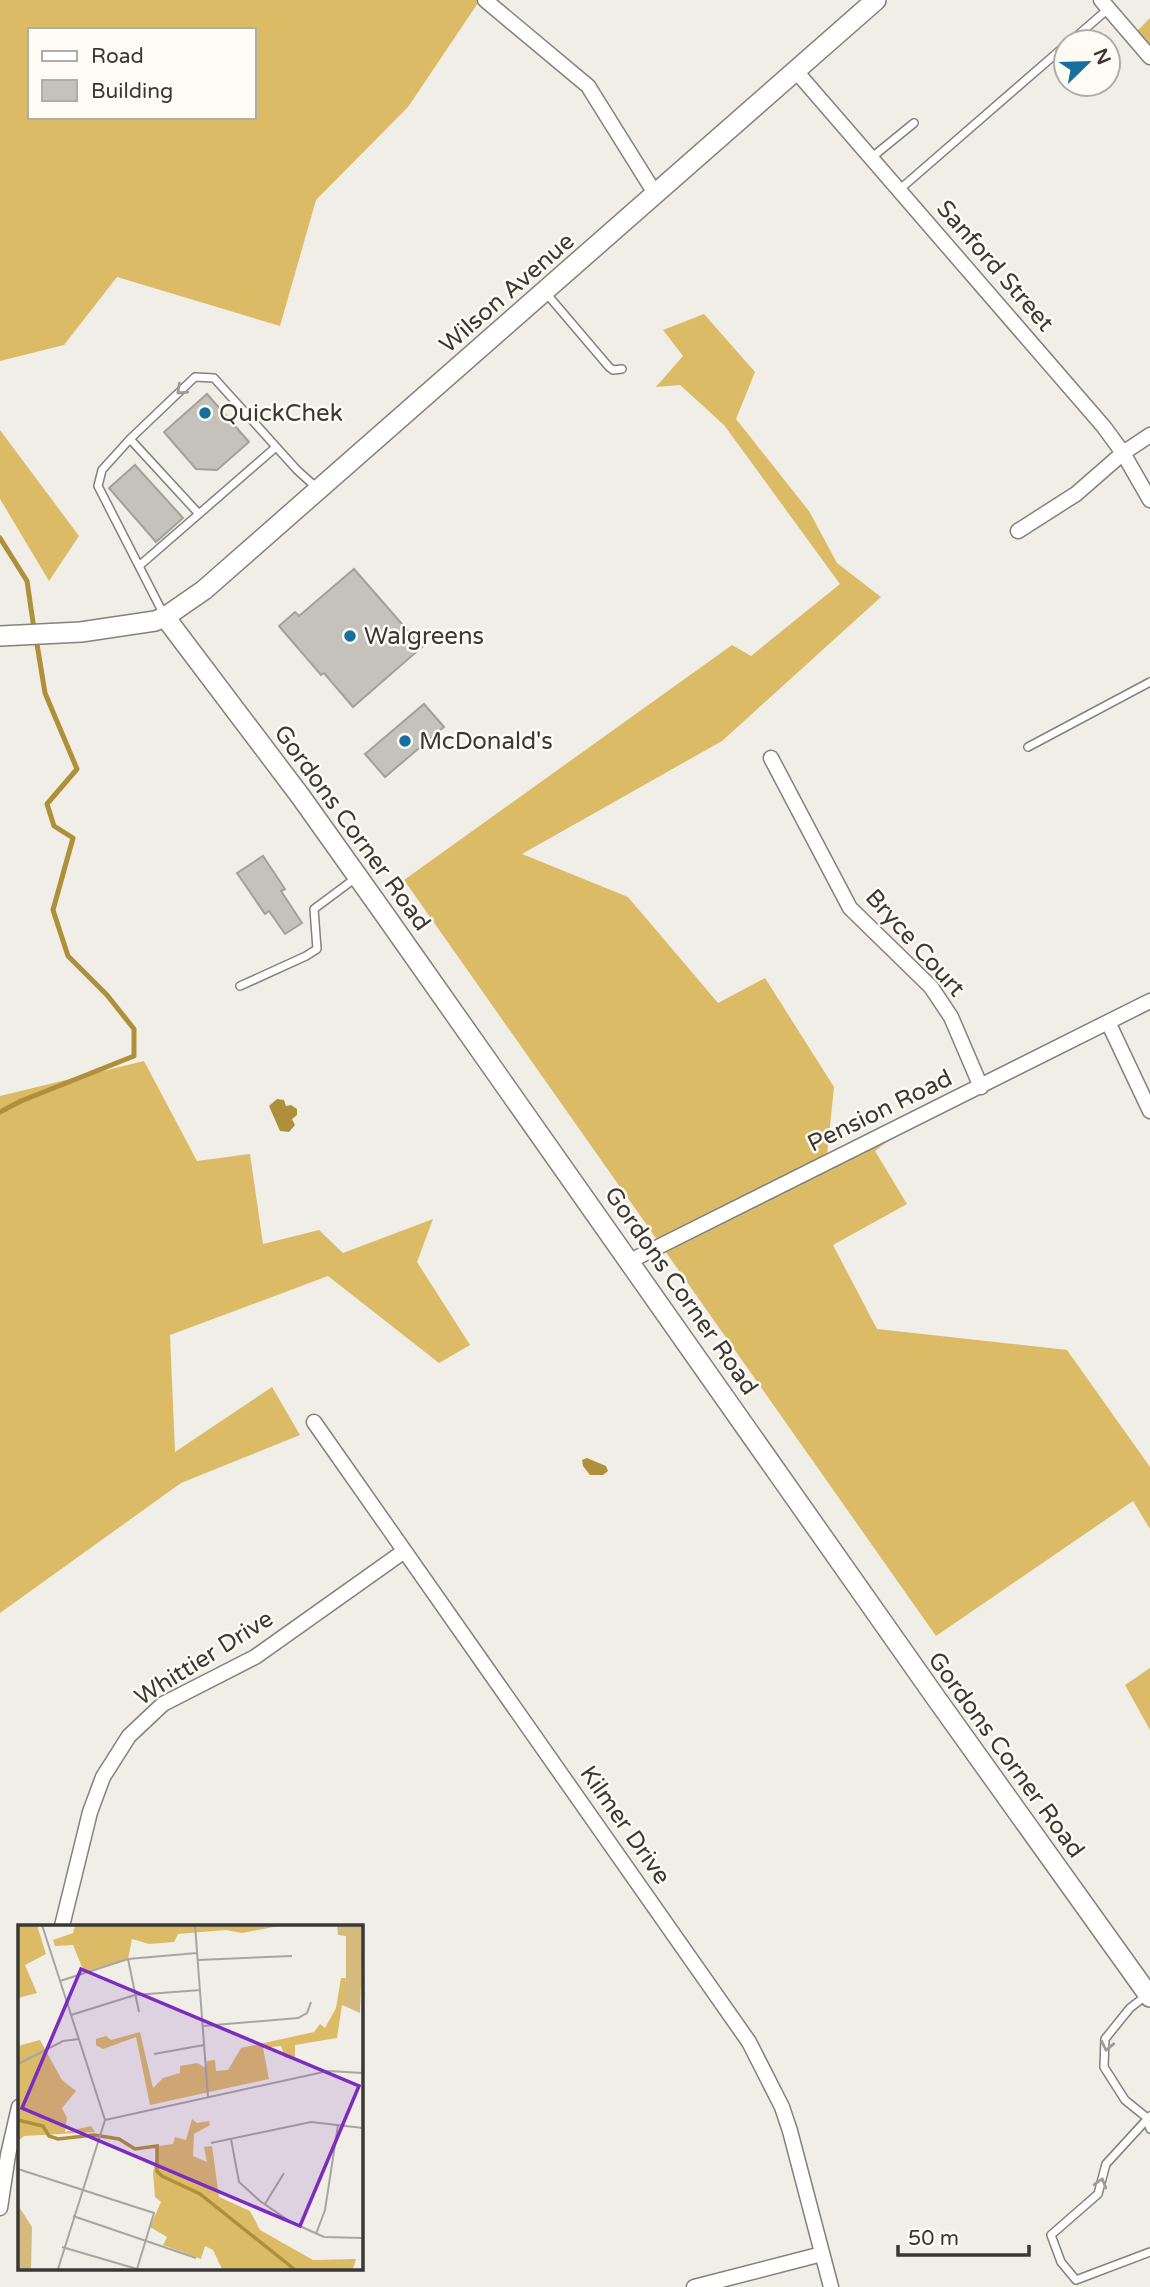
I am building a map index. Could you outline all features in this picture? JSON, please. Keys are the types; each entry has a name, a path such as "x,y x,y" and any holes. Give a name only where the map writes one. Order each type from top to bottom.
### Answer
{"street":[{"path":"485,0 588,86 656,195"},
{"name":"Wilson Avenue","path":"165,617 204,590 876,0"},
{"path":"1106,3 1150,57"},
{"name":"Sanford Street","path":"795,70 1047,360 1123,453 1150,500"},
{"path":"1018,531 1076,494 1123,453 1150,435"},
{"path":"0,636 63,633 165,617"},
{"name":"Gordons Corner Road","path":"165,617 357,876 1149,1996"},
{"name":"Bryce Court","path":"771,758 850,908 931,988 951,1017 981,1087"},
{"name":"Pension Road","path":"630,1261 1150,1001"},
{"path":"1108,1022 1150,1111"},
{"name":"Kilmer Drive","path":"314,1422 403,1552 700,1969 754,2050 782,2107 790,2131 831,2287"},
{"name":"Whittier Drive","path":"62,1925 90,1811 103,1777 129,1736 163,1704 255,1657 403,1552"},
{"path":"0,2208 18,2111"},
{"path":"694,2287 822,2254"}],"lane":[{"path":"1083,28 1106,3"},
{"path":"899,190 1052,58"},
{"path":"872,158 914,123"},
{"path":"545,292 608,366 613,370 622,369"},
{"path":"165,617 98,486 102,470 130,439 195,377 214,377 276,447 318,489"},
{"path":"130,439 199,514"},
{"path":"139,566 276,447"},
{"path":"1028,747 1150,681"},
{"path":"240,986 317,949 314,909 357,876"},
{"path":"1149,1996 1130,2008 1105,2039 1104,2067 1125,2100 1148,2117 1150,2129"},
{"path":"1148,2117 1106,2164 1098,2194 1051,2235 1061,2262 1076,2280 1150,2252"}],"shaded area":[{"path":"0,0 480,0 408,107 316,200 280,326 117,277 64,345 0,361"},
{"path":"1150,18 1150,50 1135,33"},
{"path":"704,314 755,372 736,419 809,511 837,563 881,597 722,741 522,854 628,897 718,1003 765,978 834,1087 826,1165 897,1134 875,1151 907,1204 833,1245 877,1329 1067,1350 1150,1467 1150,1529 1133,1501 936,1636 404,880 732,645 751,656 840,584 724,425 680,385 656,387 683,356 663,330"},
{"path":"0,430 79,536 49,581 0,499"},
{"path":"144,1061 197,1161 250,1154 263,1244 319,1230 343,1253 433,1219 417,1262 470,1345 439,1363 328,1276 170,1335 175,1452 272,1387 300,1435 181,1483 0,1613 0,1096"},
{"path":"277,1099 284,1100 286,1106 291,1105 297,1109 297,1115 292,1119 295,1125 289,1132 280,1131 269,1106"},
{"path":"587,1458 606,1466 608,1471 603,1475 590,1475 583,1466 582,1460"},
{"path":"1150,1668 1150,1730 1125,1685"}],"building":[{"name":"QuickChek","path":"207,394 249,442 217,470 196,469 164,432"},
{"path":"135,465 183,518 156,542 109,488"},
{"name":"Walgreens","path":"354,569 422,647 353,707 279,626 295,612 299,616"},
{"name":"McDonald's","path":"424,704 444,727 385,777 365,754"},
{"path":"263,856 285,889 281,891 302,923 285,934 269,911 265,914 237,873"}],"waterway":[{"path":"0,538 27,581 34,629"},
{"path":"0,1112 134,1056 134,1029 107,995 68,956 53,910 73,838 54,826 47,804 77,769 45,693 36,638"}],"place":[{"name":"QuickChek","path":"205,413"},
{"name":"Walgreens","path":"350,636"},
{"name":"McDonald's","path":"405,741"}]}
